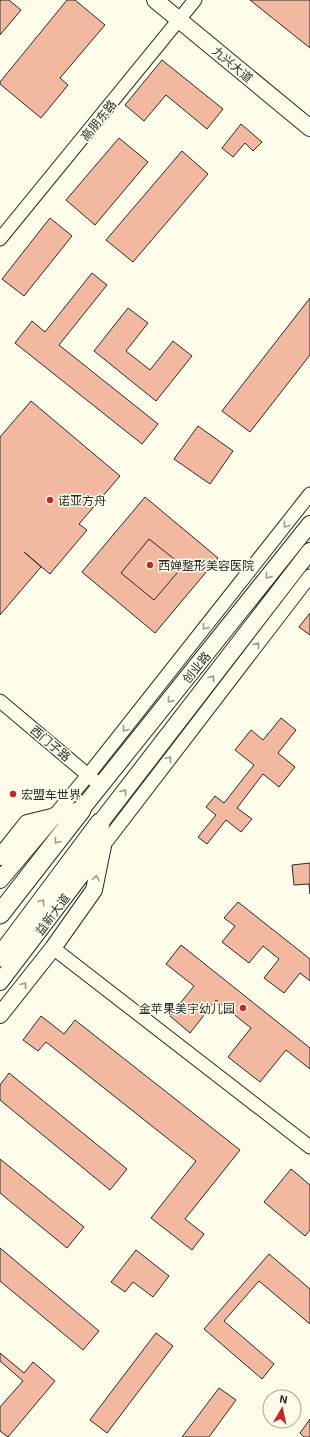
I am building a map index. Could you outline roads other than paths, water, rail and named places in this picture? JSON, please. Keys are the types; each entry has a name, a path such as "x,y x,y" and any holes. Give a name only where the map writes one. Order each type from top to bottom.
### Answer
{"highway":[{"path":"0,914 81,810"},
{"path":"0,957 24,938 100,823"}],"main road":[{"name":"九兴大道","path":"156,0 310,128"},
{"name":"创业路","path":"81,810 310,524"},
{"name":"创业路","path":"100,823 310,551"},
{"path":"0,857 27,823 81,810"},
{"path":"0,880 54,816"},
{"path":"0,1016 53,948 94,890 103,846 100,823"},
{"name":"益新大道","path":"0,982 24,938 103,846"}],"street":[{"name":"高朋东路","path":"0,239 195,0"},
{"path":"54,816 89,774 310,494"},
{"path":"103,846 310,576"},
{"name":"西门子路","path":"0,701 89,774 101,786"},
{"path":"53,948 310,1147"}],"place":[{"name":"诺亚方舟","path":"50,500"},
{"name":"西婵整形美容医院","path":"150,565"},
{"name":"宏盟车世界","path":"13,794"},
{"name":"金苹果美宇幼儿园","path":"243,1008"}]}
